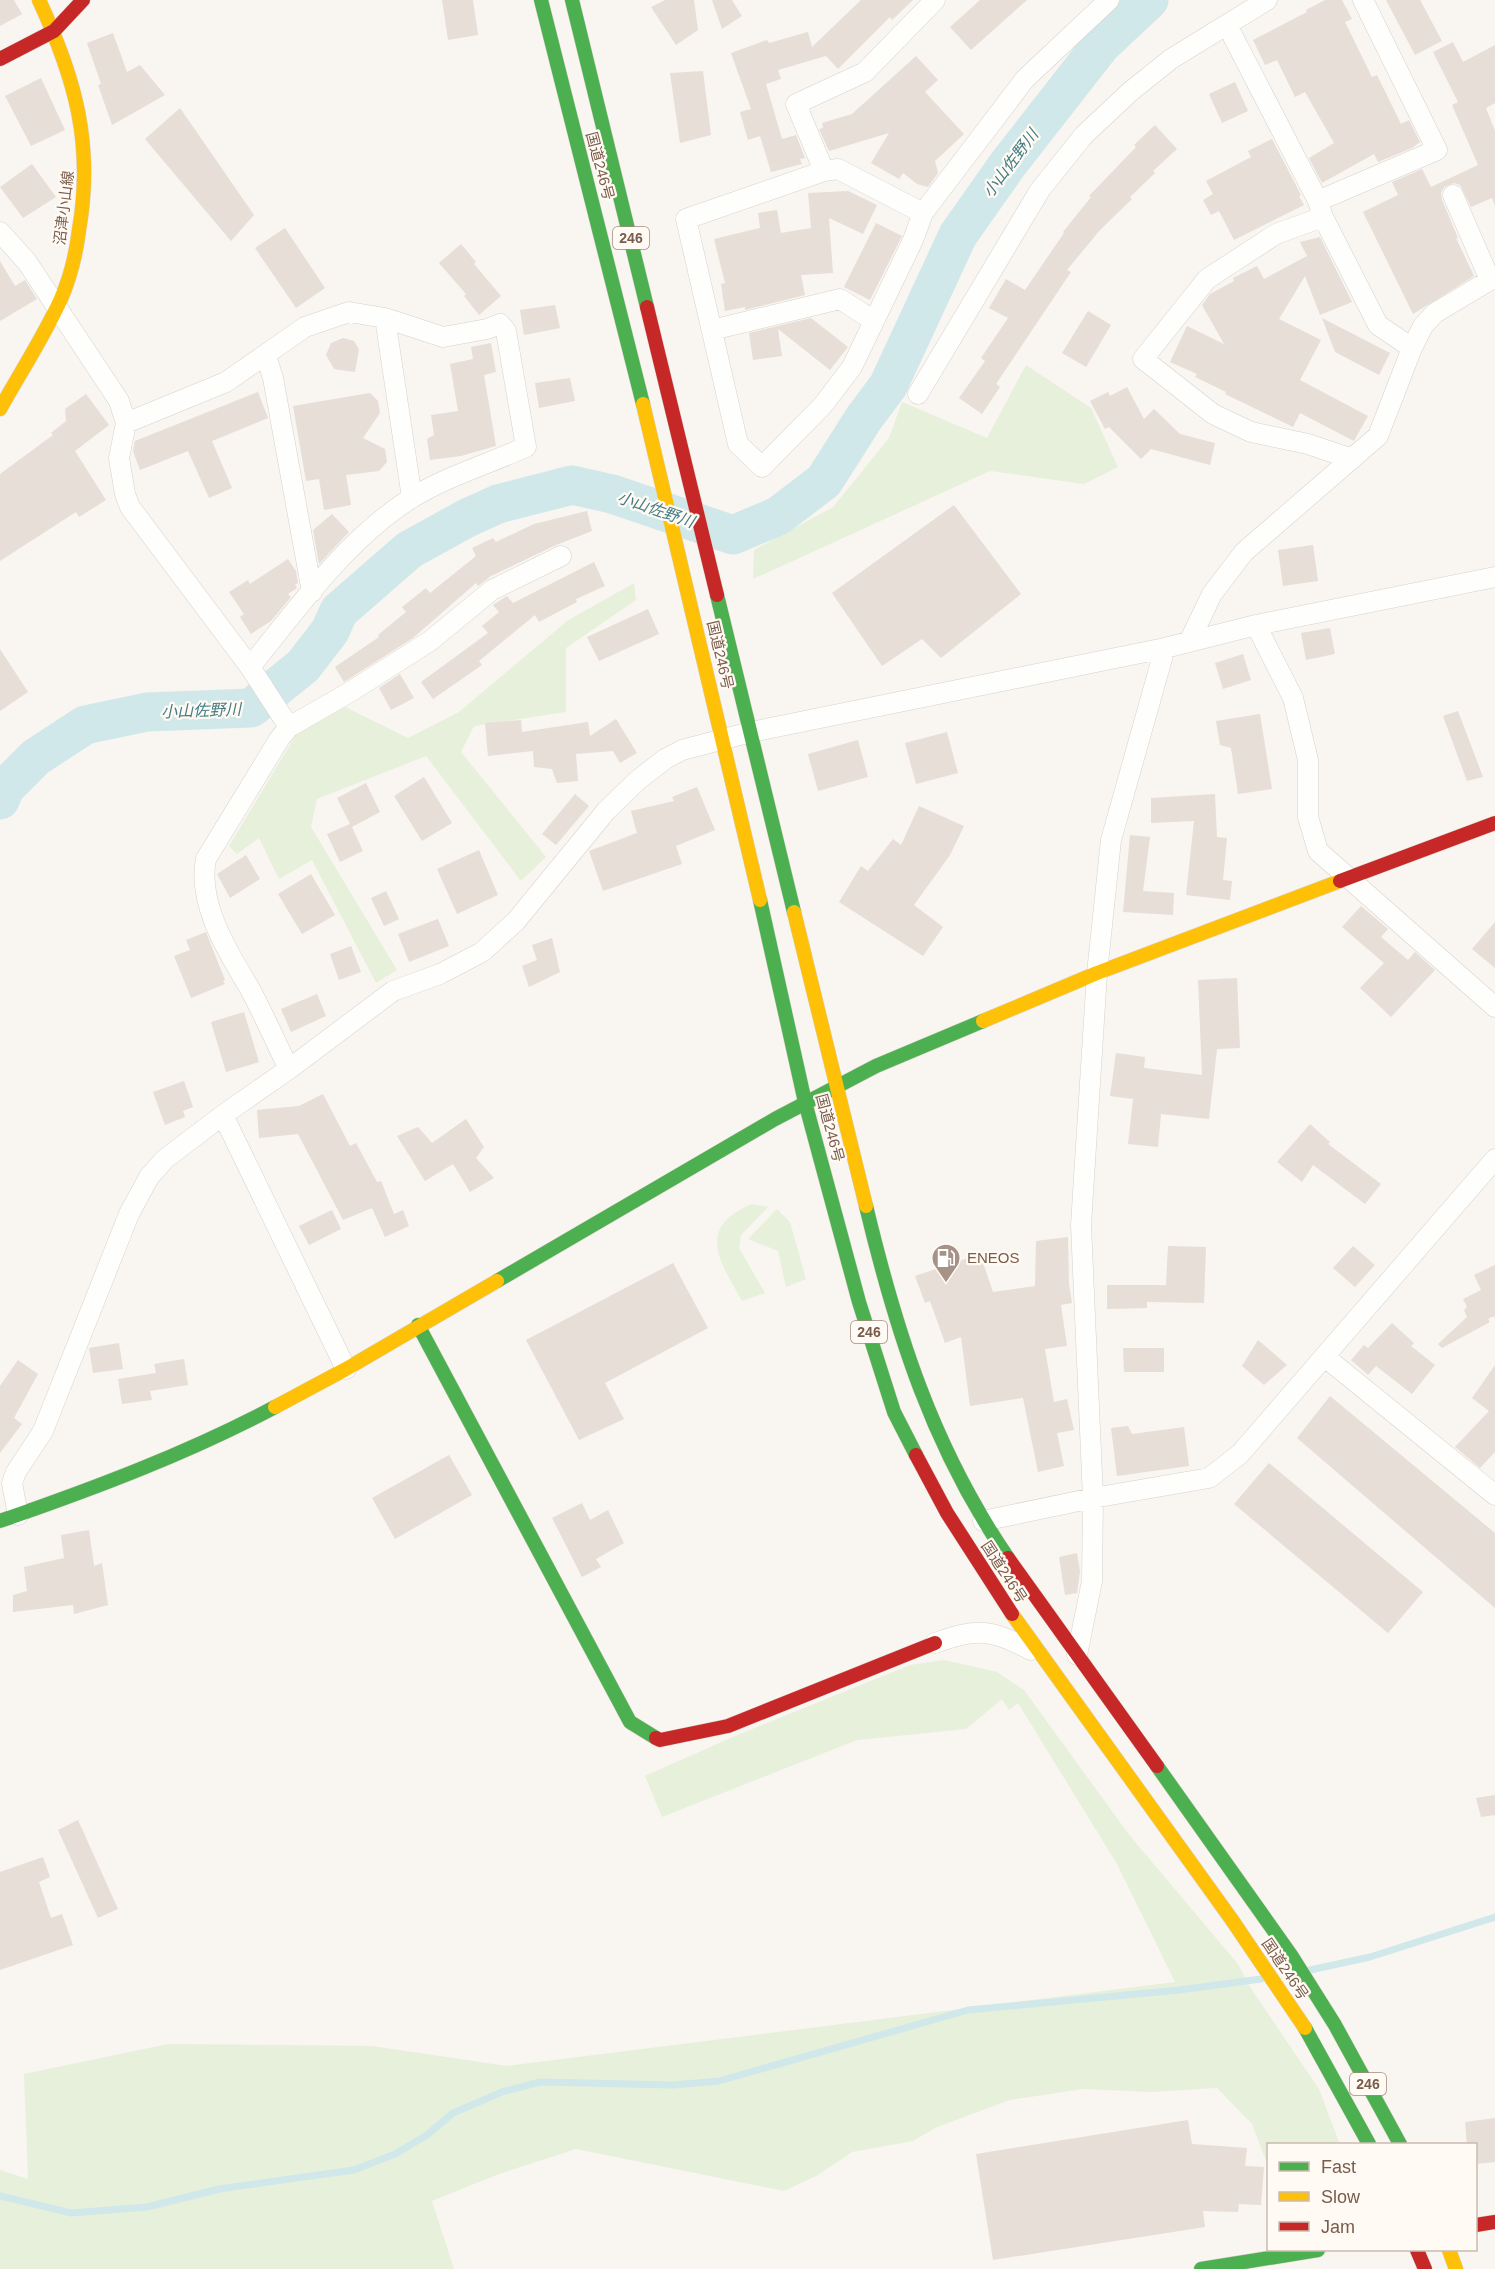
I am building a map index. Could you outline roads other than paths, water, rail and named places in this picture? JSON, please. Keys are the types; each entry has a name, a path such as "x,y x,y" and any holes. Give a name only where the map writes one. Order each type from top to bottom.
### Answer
{"main road":[{"name":"沼津小山線","path":"0,410 57,309 74,262 87,175 83,126 69,71 39,0"},
{"path":"0,59 54,31 83,0"},
{"name":"国道246号","path":"541,0 659,468 805,1102 859,1302 894,1412 982,1570 1039,1654 1232,1920 1314,2041 1368,2143"},
{"name":"国道246号","path":"572,0 885,1285 916,1380 940,1440 983,1521 1291,1955 1335,2025 1399,2143"},
{"path":"9,1518 114,1481 177,1454 346,1369 418,1325 805,1102 876,1066 1097,973 1495,823"},
{"path":"418,1325 630,1722 660,1740 728,1726 935,1644"},
{"path":"1477,2224 1495,2222"},
{"path":"1201,2269 1312,2251"},
{"path":"1417,2251 1425,2269"},
{"path":"1449,2251 1456,2269"}],"street":[{"path":"824,171 796,104 865,72 935,0"},
{"path":"923,213 838,169 824,171 686,219 738,444 762,467 823,405 852,367 913,240 923,213 1025,79 1110,0"},
{"path":"918,394 1040,190 1084,135 1131,91 1171,59 1267,0"},
{"path":"1352,459 1308,444 1251,432 1214,414 1143,359 1207,279 1276,234 1437,150 1363,0"},
{"path":"1227,25 1378,325 1412,348"},
{"path":"1189,642 1212,594 1244,552 1378,436 1412,348 1423,326 1435,313 1493,278 1453,195"},
{"path":"0,232 27,262 119,401 126,423 119,458 130,507 253,672 286,724"},
{"path":"712,330 840,299 874,321"},
{"path":"126,423 226,382 305,327 349,312 385,318 443,337 487,329 500,324 506,331 526,447 456,476 412,498 374,525 312,592 253,672"},
{"path":"385,318 412,498"},
{"path":"266,356 273,378 312,592"},
{"path":"289,1069 216,925 203,876 206,860 280,738 286,724 350,692 430,641 492,590 561,556"},
{"path":"9,1518 14,1478 43,1431 129,1214 149,1177 165,1159 223,1114 289,1069 393,991 440,974 482,951 516,921 606,811 638,780 665,759 682,750 723,738 1165,648 1256,625 1495,577"},
{"path":"1256,625 1293,698 1308,760 1308,817 1318,851 1495,1007"},
{"path":"1077,1655 1092,1581 1093,1498 1081,1225 1097,973 1111,840 1134,751 1165,648"},
{"path":"223,1114 346,1369"},
{"path":"983,1521 1093,1498 1209,1478 1240,1454 1495,1159"},
{"path":"1325,1358 1495,1496"},
{"path":"935,1644 959,1634 985,1632 999,1634 1039,1654"}],"waterway":[{"name":"小山佐野川","path":"0,800 5,788 36,757 85,725 147,712 251,708 303,666 330,631 339,611 409,550 498,504 572,485 612,494 733,535 778,516 824,481 864,418 888,386 958,235 1008,164 1101,45 1149,0"},
{"path":"1310,1970 1370,1957 1495,1917"},
{"path":"0,2196 71,2213 147,2207 219,2189 354,2170 395,2154 427,2135 453,2113 502,2092 540,2082 673,2085 719,2081 968,2010 1179,1990 1261,1979"}],"place":[{"name":"ENEOS","path":"946,1284"}]}
